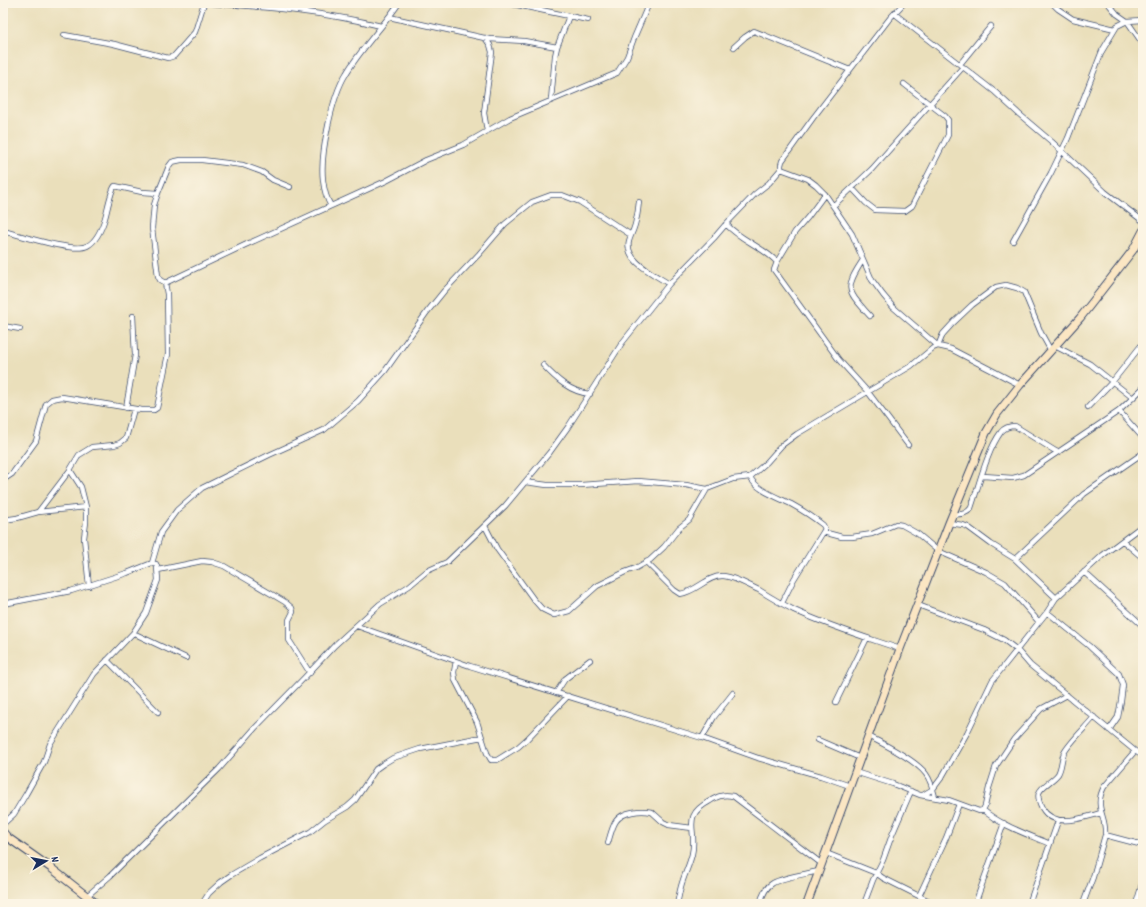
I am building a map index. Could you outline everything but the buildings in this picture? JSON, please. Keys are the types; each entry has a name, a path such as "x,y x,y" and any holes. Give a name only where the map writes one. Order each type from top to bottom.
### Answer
{"main road":[{"path":"807,904 900,649 952,515 986,433 997,414 1080,318 1133,250 1143,231"},
{"path":"5,835 51,868 91,901"}],"street":[{"path":"64,35 114,44 168,58 174,56 195,32 204,3"},
{"path":"210,3 256,6 313,13 362,21 381,26"},
{"path":"331,206 327,199 323,179 324,153 331,114 340,84 346,73 399,3"},
{"path":"508,3 588,20"},
{"path":"165,283 386,181 426,160 463,145 510,118 617,73 628,57 634,38 649,3"},
{"path":"1052,3 1073,19 1115,29"},
{"path":"1108,3 1117,14 1127,21 1143,44"},
{"path":"91,901 110,876 219,769 255,728 310,673 335,645 380,604 409,586 427,572 447,562 505,506 568,427 622,343 669,284 754,194 769,183 781,169 781,165 788,153 890,18 895,14 901,4"},
{"path":"895,14 995,92 1062,150 1105,192 1143,221"},
{"path":"551,100 555,56 569,16"},
{"path":"389,17 485,38 524,41 557,47"},
{"path":"1013,241 1062,150 1102,51 1117,26 1127,21 1143,20"},
{"path":"833,206 853,189 931,104 991,26"},
{"path":"734,47 754,31 850,70"},
{"path":"485,38 490,44 492,52 484,113 487,131"},
{"path":"853,189 875,210 905,211 912,206 948,136 948,120 931,104 904,84"},
{"path":"165,283 160,280 158,276 152,241 152,228 154,205 158,192 172,162 181,160 202,160 243,165 262,172 273,180 290,187"},
{"path":"781,169 808,179 824,194 852,234 872,280 893,308 938,346 951,349 1020,386"},
{"path":"3,231 73,248 82,248 92,243 98,235 104,223 113,188 115,186 142,192 158,192"},
{"path":"824,194 795,232 777,262 774,270 839,360 868,392 908,445"},
{"path":"152,563 161,532 177,510 202,488 268,455 324,430 358,401 385,372 427,312 444,291 505,224 532,202 551,196 562,195 580,202 632,235"},
{"path":"639,202 636,221 629,246 632,255 640,266 669,284"},
{"path":"726,224 732,231 764,251 777,262"},
{"path":"863,260 856,271 850,287 855,298 870,316"},
{"path":"3,480 12,474 36,441 46,404 52,399 62,397 134,409 154,410 157,408 168,354 165,283"},
{"path":"525,482 581,485 638,481 686,485 707,489 728,481 750,477 767,462 782,445 911,366 933,348 938,346 943,334 972,305 996,288 1006,285 1024,292 1041,333 1053,348 1090,364 1133,398"},
{"path":"126,408 135,355 133,316"},
{"path":"3,326 20,329"},
{"path":"1088,407 1112,381 1143,343"},
{"path":"543,365 566,386 580,393 590,394"},
{"path":"983,476 1013,478 1024,475 1119,410 1143,388"},
{"path":"38,512 70,470 79,454 92,447 120,443 126,438 134,409"},
{"path":"1119,410 1143,438"},
{"path":"952,515 968,513 991,452 1005,428 1015,426 1057,452"},
{"path":"1015,559 1084,494 1141,455 1143,461"},
{"path":"70,470 81,487 86,507 84,538 89,586"},
{"path":"750,477 759,487 792,504 823,524 825,528 794,579 782,603"},
{"path":"485,526 497,549 534,600 542,609 554,615 568,611 597,586 646,562 664,547 679,528 689,520 707,489"},
{"path":"3,520 38,512 86,507"},
{"path":"949,523 968,527 1015,559 1056,598"},
{"path":"823,532 842,537 852,537 872,534 896,524 902,525 918,534 938,551 957,558 998,578 1005,583 1038,622"},
{"path":"923,795 933,789 942,777 967,733 992,681 1047,612 1056,598 1104,555 1143,525"},
{"path":"1123,541 1143,558"},
{"path":"158,570 202,561 212,562 224,566 284,602 292,608 293,612 289,620 289,640 310,673"},
{"path":"646,562 680,594 690,592 714,577 729,576 794,610 845,631 900,649"},
{"path":"3,824 14,814 44,762 50,744 94,674 132,633 146,613 158,580 158,570 156,564 152,563"},
{"path":"3,604 71,591 152,563"},
{"path":"1084,572 1143,626"},
{"path":"918,605 984,630 1004,640 1017,650 1030,665 1143,756"},
{"path":"1047,612 1090,646 1119,674 1122,685 1121,701 1118,717 1109,730"},
{"path":"357,626 456,662 702,738 758,758 850,786"},
{"path":"132,633 186,658"},
{"path":"836,702 867,638"},
{"path":"107,660 158,712"},
{"path":"556,693 564,679 590,660"},
{"path":"456,662 454,672 455,680 475,716 487,754 491,760 497,760 518,747 542,725 568,696"},
{"path":"702,738 714,717 733,693"},
{"path":"983,810 996,766 1004,757 1014,740 1041,709 1067,695"},
{"path":"1094,717 1065,752 1061,768 1055,778 1039,791 1038,797 1047,814 1058,821 1075,820 1101,814"},
{"path":"868,736 905,757 925,772 930,780 935,797"},
{"path":"202,904 209,893 231,875 310,832 325,820 347,807 376,770 393,758 420,749 482,737"},
{"path":"818,740 860,758"},
{"path":"1083,904 1093,877 1105,835 1106,828 1099,806 1100,794 1135,751"},
{"path":"855,772 923,795 935,797 979,811 983,810 1004,823 1050,844"},
{"path":"864,904 911,791"},
{"path":"677,904 694,846 692,816 696,809 719,796 733,796 822,864"},
{"path":"919,896 948,833 959,804"},
{"path":"608,843 616,822 620,817 636,812 652,812 663,822 669,825 692,828"},
{"path":"1029,904 1058,821"},
{"path":"975,904 1004,823"},
{"path":"3,844 5,835"},
{"path":"1105,835 1143,845"},
{"path":"826,853 876,873 935,904"},
{"path":"760,904 762,895 773,882 819,871"},
{"path":"1136,904 1143,881"},
{"path":"922,904 924,899"}]}
